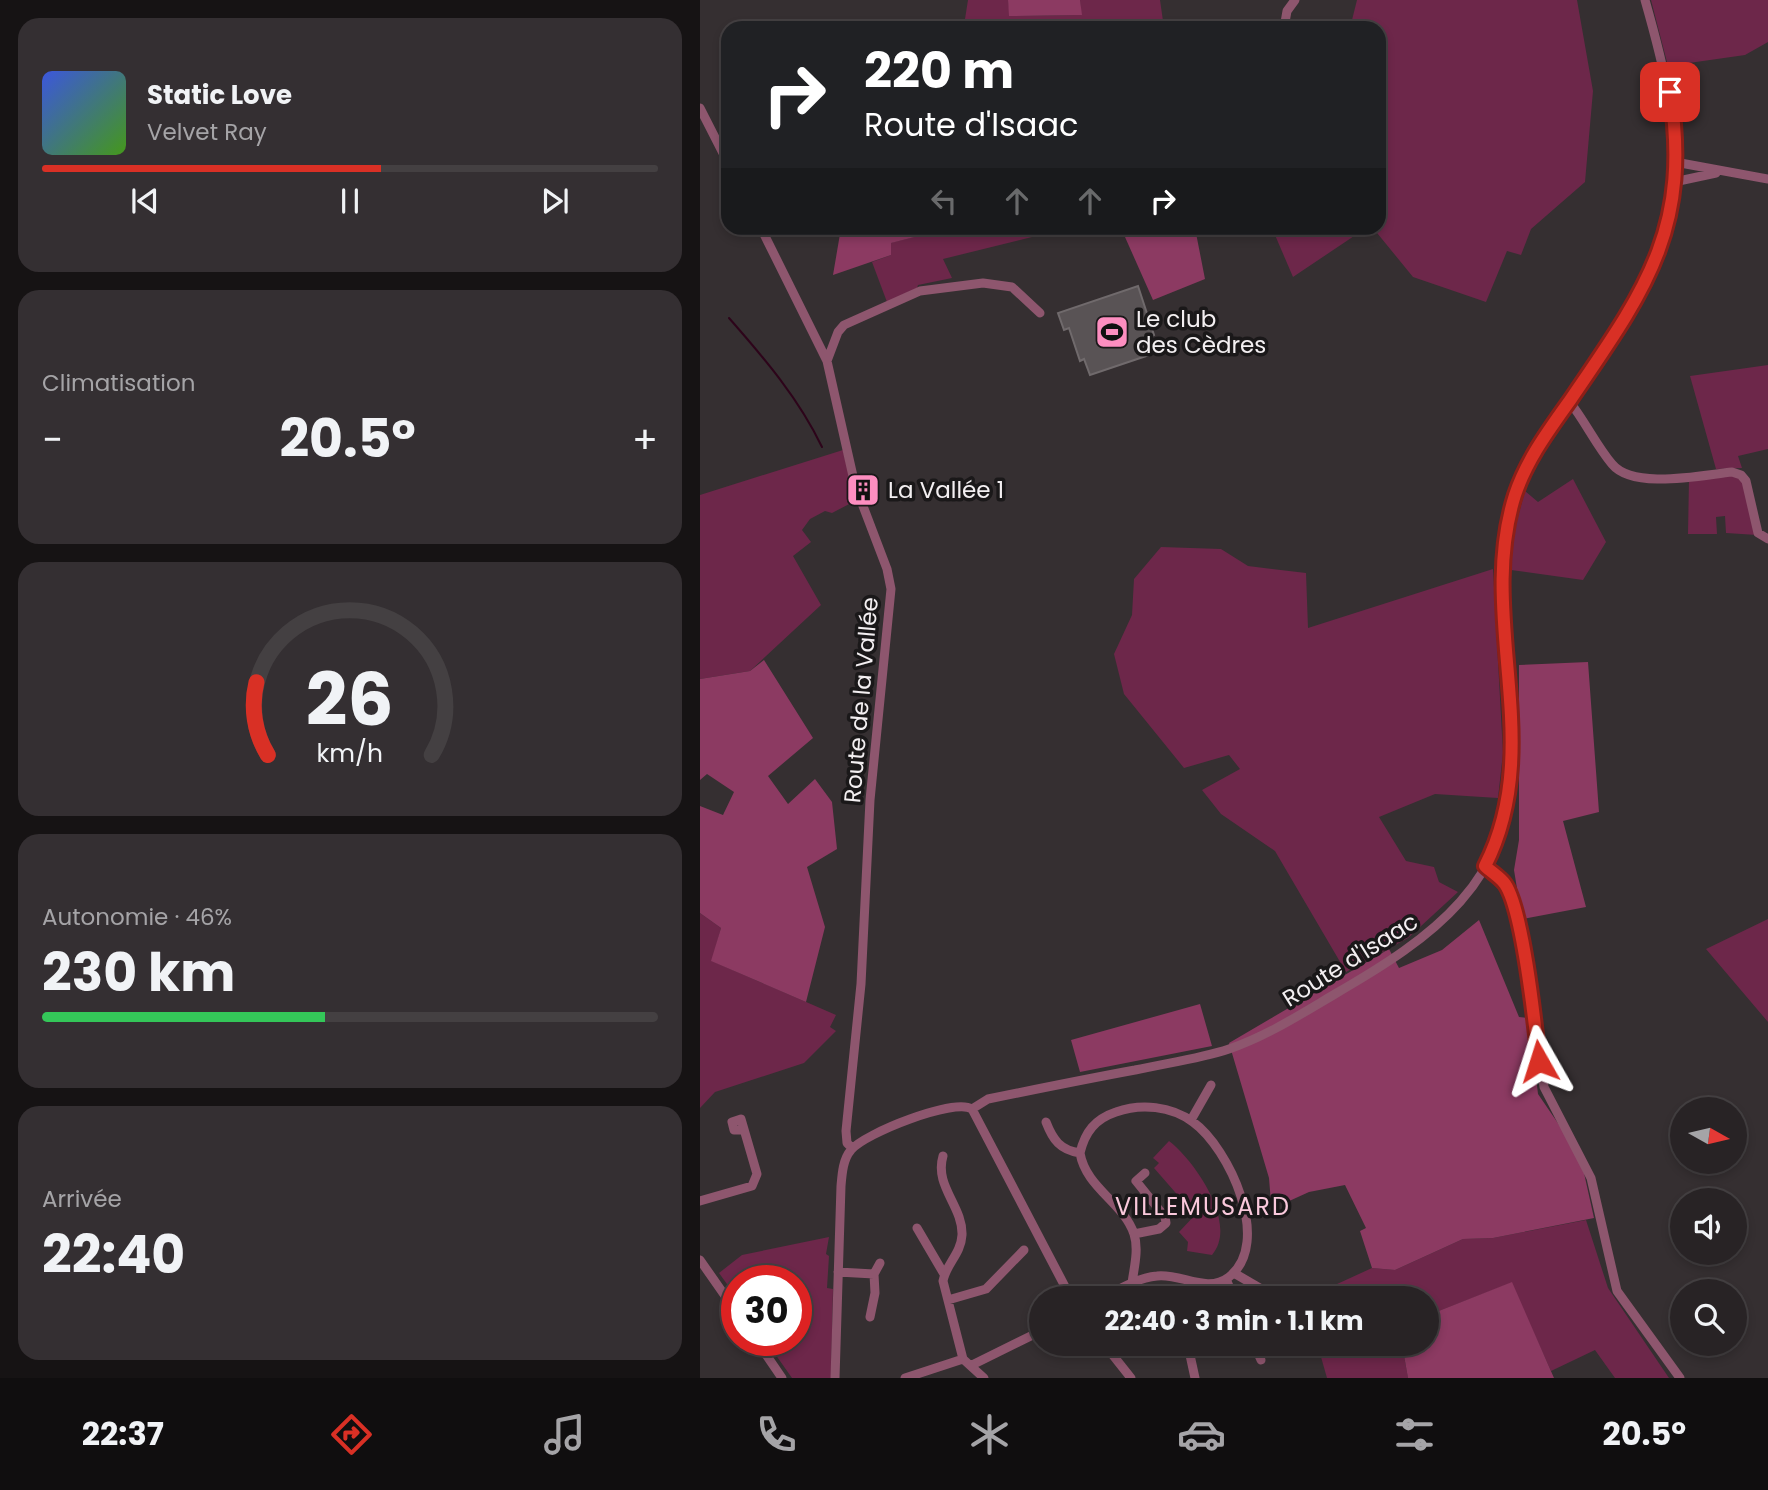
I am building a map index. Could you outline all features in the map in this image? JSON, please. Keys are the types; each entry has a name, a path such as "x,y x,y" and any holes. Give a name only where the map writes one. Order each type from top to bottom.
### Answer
{"street":[{"path":"1285,21 1287,11 1295,0"},
{"name":"Route d'Isaac","path":"852,1148 880,1132 956,1105 972,1109 988,1099 1218,1052 1267,1033 1417,944 1463,900 1485,866 1500,834 1512,778 1512,709 1503,575 1506,530 1526,468 1631,313 1650,276 1667,225 1675,162 1670,92 1645,0"},
{"path":"700,108 721,149"},
{"path":"1675,162 1718,172 1768,179"},
{"path":"1674,182 1718,172"},
{"name":"Route de la Vallée","path":"764,235 827,361 859,502 887,569 891,589 870,800 863,949 846,1130 847,1143 852,1148"},
{"path":"827,361 844,325 920,290 944,286 1002,284 1021,294 1040,313"},
{"path":"1569,401 1613,466 1631,476 1655,480 1732,472 1741,475 1746,481 1758,533 1768,539"},
{"path":"1485,866 1505,884 1513,905 1526,965 1544,1087 1591,1178 1617,1291 1680,1378"},
{"path":"1191,1120 1210,1086"},
{"path":"1132,1283 1134,1234 1127,1220 1089,1178 1080,1153 1087,1132 1094,1124 1120,1111 1136,1107 1164,1109 1191,1120 1211,1140 1227,1165 1245,1213 1245,1250 1230,1276 1232,1286"},
{"path":"972,1109 1066,1286"},
{"path":"1046,1122 1052,1139 1068,1151 1080,1153"},
{"path":"700,1201 752,1186 757,1174 744,1130"},
{"path":"835,1378 842,1174 852,1148"},
{"path":"943,1156 940,1174 962,1234 957,1255 944,1274"},
{"path":"1134,1234 1159,1229 1166,1223 1165,1217 1136,1181 1145,1173"},
{"path":"918,1228 944,1274 963,1359 984,1378"},
{"path":"948,1300 986,1289 1024,1250"},
{"path":"700,1260 721,1290"},
{"path":"870,1317 875,1293 874,1274 880,1263"},
{"path":"838,1272 874,1274"},
{"path":"1126,1286 1157,1276 1201,1284 1230,1276 1254,1286"},
{"path":"972,1365 1029,1337"},
{"path":"767,1356 782,1378"},
{"path":"1114,1356 1131,1378"},
{"path":"1190,1356 1195,1378"},
{"path":"1259,1356 1261,1360"},
{"path":"905,1378 963,1359"}],"shaded area":[{"path":"968,0 1008,0 1010,16 1081,15 1080,0 1160,0 1163,21 939,21 965,19"},
{"path":"1008,0 1080,0 1082,15 1009,16"},
{"path":"1357,0 1577,0 1593,91 1585,182 1531,229 1521,255 1507,251 1486,302 1413,277 1379,235 1386,235 1386,21 1352,21"},
{"path":"1651,0 1768,0 1768,42 1745,55 1668,66"},
{"path":"840,235 922,235 891,243 891,255 833,275"},
{"path":"922,235 1032,237 943,259 952,278 918,285 917,288 887,302 872,262 891,255 890,243"},
{"path":"1124,235 1196,235 1205,279 1153,300"},
{"path":"1275,235 1356,235 1293,277"},
{"path":"1768,365 1768,449 1738,456 1742,468 1716,469 1690,376"},
{"path":"843,450 855,501 832,513 825,511 810,519 802,530 811,542 793,556 821,605 750,671 700,679 700,495"},
{"path":"1737,475 1743,480 1757,535 1726,533 1725,516 1716,517 1717,534 1688,534 1689,479"},
{"path":"1573,479 1606,542 1583,580 1511,570 1510,546 1525,491 1538,502"},
{"path":"1161,547 1221,549 1248,566 1306,573 1308,628 1493,569 1503,753 1498,798 1435,794 1379,817 1406,861 1434,867 1439,882 1458,892 1408,938 1346,972 1275,851 1221,814 1202,790 1240,769 1229,755 1184,768 1124,694 1114,654 1132,615 1134,579"},
{"path":"764,660 813,738 768,776 788,804 815,779 832,802 837,849 807,867 825,927 806,1002 711,961 721,928 700,913 700,806 723,815 734,792 707,774 700,780 700,679 750,671"},
{"path":"1588,662 1599,812 1563,821 1586,907 1522,919 1514,870 1519,840 1519,665"},
{"path":"700,913 721,928 712,961 836,1015 830,1027 836,1031 804,1063 715,1092 700,1108"},
{"path":"1768,919 1768,1022 1706,949"},
{"path":"1479,920 1519,1017 1529,1018 1538,1094 1566,1135 1584,1173 1594,1218 1493,1238 1463,1239 1395,1270 1372,1268 1360,1231 1366,1228 1345,1185 1309,1192 1287,1202 1271,1203 1269,1178 1229,1043 1389,949 1399,968 1442,950"},
{"path":"1200,1004 1212,1046 1080,1072 1071,1040"},
{"path":"1169,1141 1201,1177 1217,1210 1219,1242 1212,1255 1187,1251 1188,1242 1179,1232 1195,1215 1154,1168 1159,1163 1153,1158"},
{"path":"1586,1220 1608,1288 1669,1378 1615,1378 1595,1350 1551,1371 1511,1283 1439,1311 1439,1286 1333,1286 1372,1268 1395,1270 1463,1239 1493,1238"},
{"path":"829,1237 826,1254 829,1256 827,1288 833,1289 831,1378 792,1378 777,1356 812,1356 812,1265 729,1265 742,1255"},
{"path":"1512,1282 1554,1378 1408,1378 1404,1356 1439,1356 1439,1311"},
{"path":"1321,1356 1404,1356 1408,1378 1327,1378"}],"building":[{"name":"Le club des Cèdres","path":"1138,286 1154,335 1150,337 1155,353 1090,375 1084,359 1080,361 1069,328 1064,330 1058,313"}],"waterway":[{"path":"729,318 792,396 822,447"}],"place":[{"name":"Le club des Cèdres","path":"1112,332"},
{"name":"La Vallée 1","path":"863,490"}],"district":[{"name":"VILLEMUSARD","path":"1203,1206"}],"route":[{"path":"1539,1061 1534,1012 1513,905 1505,884 1485,866 1500,834 1512,778 1512,709 1503,575 1506,530 1515,495 1531,458 1631,313 1659,253 1674,182 1676,140 1670,92"}]}
